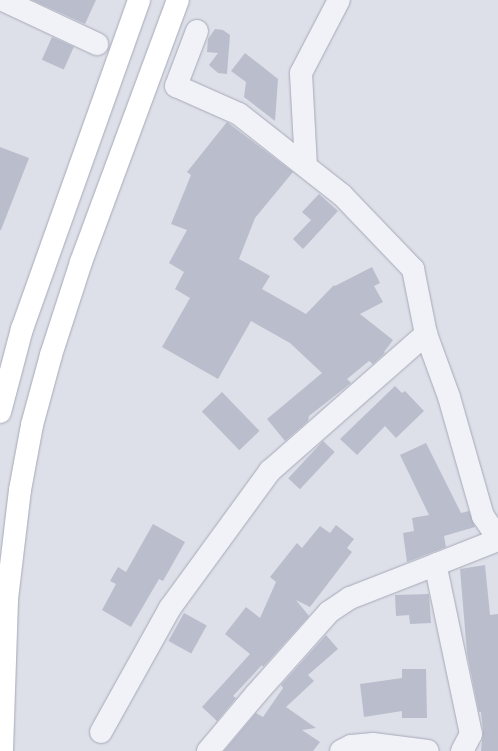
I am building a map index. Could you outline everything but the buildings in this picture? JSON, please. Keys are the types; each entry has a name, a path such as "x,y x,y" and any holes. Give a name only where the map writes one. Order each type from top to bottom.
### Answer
{"highway":[{"path":"0,412 22,328 139,0"},
{"path":"2,751 7,599 20,490 32,425 51,355 81,262 178,0"}],"street":[{"path":"3,0 97,44"},
{"path":"306,166 301,74 339,0"},
{"path":"197,31 176,86 239,114 342,195 413,269 426,334 450,397 483,516 498,539 350,598 329,612 256,694 208,751"},
{"path":"101,732 170,608 270,471 426,334"},
{"path":"437,564 437,572 472,734 462,751"},
{"path":"341,751 351,746 373,744 428,751"}]}
